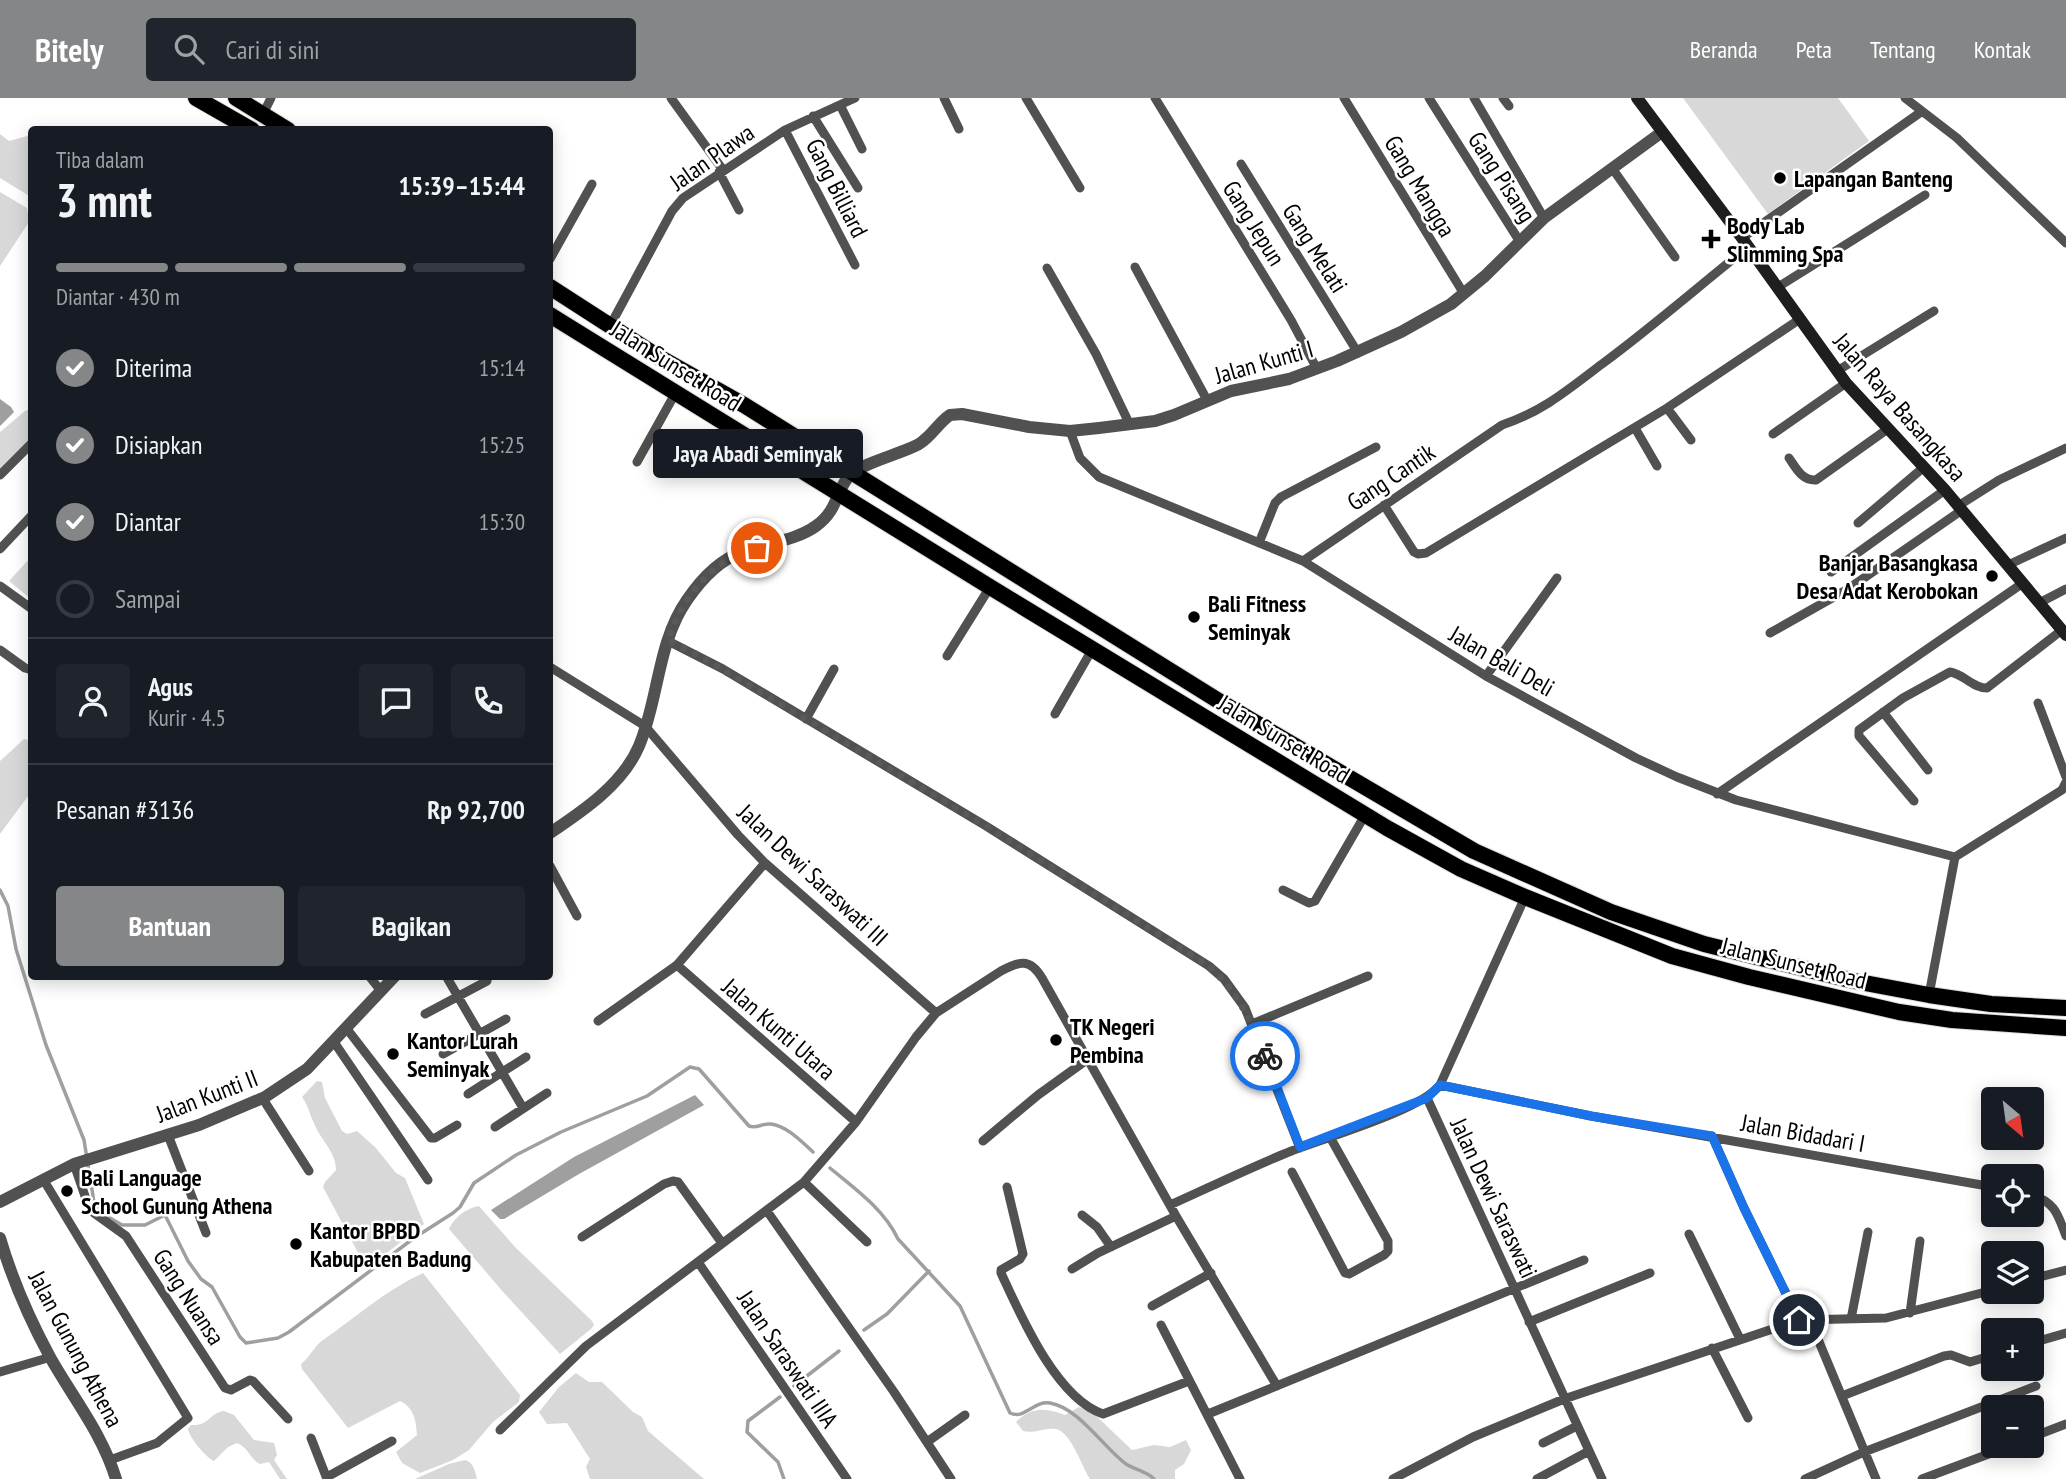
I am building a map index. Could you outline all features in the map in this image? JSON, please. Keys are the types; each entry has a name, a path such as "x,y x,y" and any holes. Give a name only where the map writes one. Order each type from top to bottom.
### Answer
{"highway":[{"path":"196,98 245,126"},
{"path":"236,98 282,126"},
{"name":"Jalan Sunset Road","path":"553,289 657,356 744,405 1222,703 1474,850 1611,912 1704,944 1827,975 1929,995 1991,1004 2066,1008"},
{"name":"Jalan Sunset Road","path":"553,317 990,587 1365,815 1461,869 1672,956 1805,991 1899,1012 1951,1020 2066,1028"}],"main road":[{"name":"Jalan Raya Basangkasa","path":"1637,98 1846,383 1945,490 2064,633"}],"street":[{"path":"262,114 271,98"},
{"path":"671,98 721,171 739,211"},
{"path":"944,98 959,129"},
{"path":"1026,98 1080,188"},
{"name":"Gang Jepun","path":"1155,98 1291,320 1317,369"},
{"name":"Gang Mangga","path":"1344,98 1464,294"},
{"name":"Gang Pisang","path":"1429,98 1520,242"},
{"path":"1474,98 1544,218"},
{"path":"1905,98 1957,138 2066,243"},
{"path":"847,101 862,149"},
{"name":"Jalan Plawa","path":"610,326 672,211 683,198 785,130 847,101"},
{"name":"Gang Cantik","path":"1303,561 1502,425 1534,413 1559,397 1636,338 1745,242 1921,112"},
{"path":"813,116 858,188"},
{"name":"Gang Billiard","path":"785,130 855,265"},
{"name":"Jalan Kunti I","path":"851,474 919,443 933,433 946,418 955,414 1070,431 1155,421 1237,389 1289,379 1358,353 1420,322 1464,294 1544,218 1662,132"},
{"name":"Gang Melati","path":"1241,164 1358,353"},
{"path":"1612,168 1675,257"},
{"path":"553,254 592,184"},
{"path":"1777,287 1925,195"},
{"path":"1135,267 1207,400"},
{"path":"1047,268 1096,354 1129,423"},
{"path":"1837,371 1934,311"},
{"path":"1384,505 1414,552 1426,553 1667,408 1800,319"},
{"path":"1773,435 1846,383"},
{"path":"636,462 676,392"},
{"path":"1667,408 1691,440"},
{"path":"1635,428 1657,466"},
{"path":"1789,458 1808,480 1816,480 1889,428"},
{"name":"Jalan Bali Deli","path":"1070,431 1080,458 1099,477 1303,561 1486,676 1636,758 1717,794 1955,857"},
{"path":"0,475 28,447"},
{"path":"1259,543 1275,503 1281,497 1376,447"},
{"path":"1770,634 1848,589 1999,480 2066,448"},
{"path":"1858,523 1924,467"},
{"path":"553,831 596,799 624,772 640,743 673,626 687,600 706,577 723,562 742,552 776,543 814,528 832,512 851,474"},
{"path":"1831,572 1945,490"},
{"path":"0,549 28,519"},
{"path":"2008,565 2066,538"},
{"path":"1486,676 1558,578"},
{"path":"1717,794 2023,583"},
{"path":"0,586 28,606"},
{"path":"947,656 990,587"},
{"path":"2039,603 2066,589"},
{"path":"1913,801 1859,736 1859,730 1883,712 1950,673 1987,688 2064,633"},
{"path":"668,640 703,658 986,826 1209,966 1236,994 1252,1024 1300,1147"},
{"path":"1055,714 1093,648"},
{"path":"0,650 28,669"},
{"name":"Jalan Dewi Saraswati III","path":"553,669 645,726 765,863 936,1013"},
{"path":"806,719 834,669"},
{"path":"2038,703 2066,777"},
{"path":"1883,712 1928,770"},
{"path":"1929,995 1955,857 2062,790 2066,782"},
{"path":"1283,890 1309,903 1315,901 1365,815"},
{"path":"598,1021 677,965 765,863"},
{"path":"553,872 577,916"},
{"name":"Jalan Dewi Saraswati","path":"1525,897 1440,1085 1427,1098 1602,1479"},
{"path":"500,1430 586,1346 804,1182 856,1122 936,1013 1001,971 1029,963 1037,970 1176,1216 1277,1386"},
{"name":"Jalan Kunti Utara","path":"677,965 856,1122"},
{"path":"1252,1024 1368,976"},
{"path":"372,980 381,991"},
{"name":"Jalan Kunti II","path":"0,1202 74,1164 233,1113 263,1099 307,1069 391,980"},
{"path":"448,980 523,1108"},
{"path":"425,1014 487,981"},
{"path":"443,1054 506,1019"},
{"path":"347,1028 430,1138 435,1138 457,1125"},
{"path":"334,1042 428,1180"},
{"path":"468,1094 526,1057"},
{"path":"984,1142 1038,1095 1088,1059"},
{"name":"Jalan Bidadari I","path":"1440,1085 1591,1116 1981,1185"},
{"path":"495,1128 547,1093"},
{"path":"1170,1205 1300,1147 1330,1138 1427,1098"},
{"path":"263,1099 309,1171"},
{"path":"168,1135 206,1233"},
{"path":"1712,1136 1799,1320"},
{"path":"1292,1172 1345,1273 1349,1274 1384,1255 1388,1251 1388,1241 1330,1138"},
{"name":"Gang Nuansa","path":"74,1164 86,1199 94,1213 126,1236 225,1388 231,1390 250,1380 254,1381 288,1419"},
{"path":"43,1180 188,1418 157,1444 110,1460"},
{"path":"582,1237 673,1181 678,1182 722,1243"},
{"path":"804,1182 867,1242"},
{"path":"1007,1187 1023,1254 1020,1259 1001,1270 1001,1273 1052,1371 1079,1398 1103,1414 1189,1381"},
{"path":"2044,1199 2052,1207 2066,1236"},
{"path":"767,1211 951,1479"},
{"path":"1082,1215 1097,1227 1111,1247"},
{"path":"1072,1269 1176,1216"},
{"path":"1851,1320 1868,1232"},
{"path":"1689,1234 1740,1339"},
{"name":"Jalan Gunung Athena","path":"0,1238 13,1276 51,1357 90,1419 116,1479"},
{"path":"1910,1312 1920,1241"},
{"path":"1208,1414 1584,1260"},
{"name":"Jalan Saraswati IIIA","path":"698,1262 847,1479"},
{"path":"2044,1276 2066,1270"},
{"path":"1152,1306 1211,1273"},
{"path":"1529,1322 1650,1273"},
{"path":"1393,1479 1473,1437 1564,1399 1799,1320 1886,1318 1981,1293"},
{"path":"1810,1320 1876,1479"},
{"path":"1161,1325 1240,1479"},
{"path":"2044,1339 2066,1333"},
{"path":"1712,1348 1748,1418"},
{"path":"1842,1396 1944,1356 1951,1355 1970,1362 1981,1359"},
{"path":"0,1372 51,1357"},
{"path":"1805,1479 1864,1452 2036,1386"},
{"path":"927,1442 965,1415"},
{"path":"2044,1432 2066,1424"},
{"path":"1543,1443 1577,1426"},
{"path":"311,1438 327,1478 392,1441"},
{"path":"1536,1479 1590,1451"},
{"path":"1922,1479 1981,1457"}],"shaded area":[{"name":"Lapangan Banteng","path":"1683,98 1838,98 1869,141 1768,214"},
{"path":"0,134 9,141 28,136 28,195 0,178"},
{"path":"0,192 27,208 28,224 0,266"},
{"path":"0,399 14,412 0,426"},
{"path":"28,410 28,443 0,470 0,432"},
{"path":"28,560 28,597 9,581"},
{"path":"24,739 28,740 28,796 0,834 0,761"},
{"path":"317,1081 322,1082 325,1098 342,1131 347,1134 357,1131 376,1148 396,1173 405,1178 424,1224 370,1266 363,1262 323,1187 336,1170 335,1163 302,1097"},
{"path":"695,1095 704,1105 504,1219 500,1219 491,1210 574,1157"},
{"path":"479,1206 515,1247 592,1321 594,1325 591,1329 560,1354 449,1229 461,1214"},
{"path":"423,1273 520,1395 519,1402 493,1422 469,1450 453,1460 420,1473 402,1463 396,1452 417,1435 415,1419 408,1407 400,1401 348,1428 302,1369 301,1364 323,1340 384,1296"},
{"path":"576,1373 589,1382 602,1382 633,1412 642,1417 648,1431 704,1479 590,1479 586,1467 590,1459 567,1423 547,1424 539,1412 559,1387"},
{"path":"1079,1407 1090,1410 1132,1450 1154,1445 1170,1447 1186,1440 1191,1450 1184,1464 1175,1470 1175,1479 1090,1479 1067,1436 1056,1429 1023,1431 1016,1422 1034,1411 1045,1410 1065,1415"},
{"path":"224,1411 234,1415 254,1440 274,1443 277,1455 274,1460 287,1479 280,1479 269,1462 260,1464 237,1443 228,1447 214,1461 203,1452 188,1429 191,1425 202,1424"},
{"path":"465,1460 472,1465 477,1479 415,1479 449,1464"}],"waterway":[{"path":"0,890 8,906 16,949 46,1045 84,1140 94,1202 105,1215 122,1225 145,1225 165,1215 188,1261 201,1279 212,1287 246,1343 278,1338 289,1332 414,1238 453,1213 460,1207 474,1183 516,1155 561,1132 647,1096 690,1067 699,1069 749,1126 777,1125 794,1135 813,1152"},
{"path":"830,1168 877,1209 898,1239 960,1306 1010,1413 1020,1414 1044,1403 1061,1406 1081,1420 1117,1457 1154,1479"},
{"path":"864,1330 887,1314 929,1271"},
{"path":"794,1386 839,1351"},
{"path":"780,1397 748,1421 747,1432 778,1462 784,1479"}],"way so far":[{"path":"757,548 726,560 706,577 687,600 668,640 703,658 986,826 1209,966 1224,979 1245,1008 1265,1056"}],"place":[{"name":"Lapangan Banteng","path":"1780,178"},
{"name":"Body Lab Slimming Spa","path":"1711,239"},
{"name":"Jaya Abadi Seminyak","path":"757,548"},
{"name":"Banjar Basangkasa Desa Adat Kerobokan","path":"1992,576"},
{"name":"Bali Fitness Seminyak","path":"1194,617"},
{"name":"TK Negeri Pembina","path":"1056,1040"},
{"name":"Kantor Lurah Seminyak","path":"393,1054"},
{"name":"Bali Language School Gunung Athena","path":"67,1191"},
{"name":"Kantor BPBD Kabupaten Badung","path":"296,1244"}],"route":[{"path":"1265,1056 1300,1147 1330,1138 1427,1098 1440,1085 1591,1116 1712,1136 1799,1320"}]}
